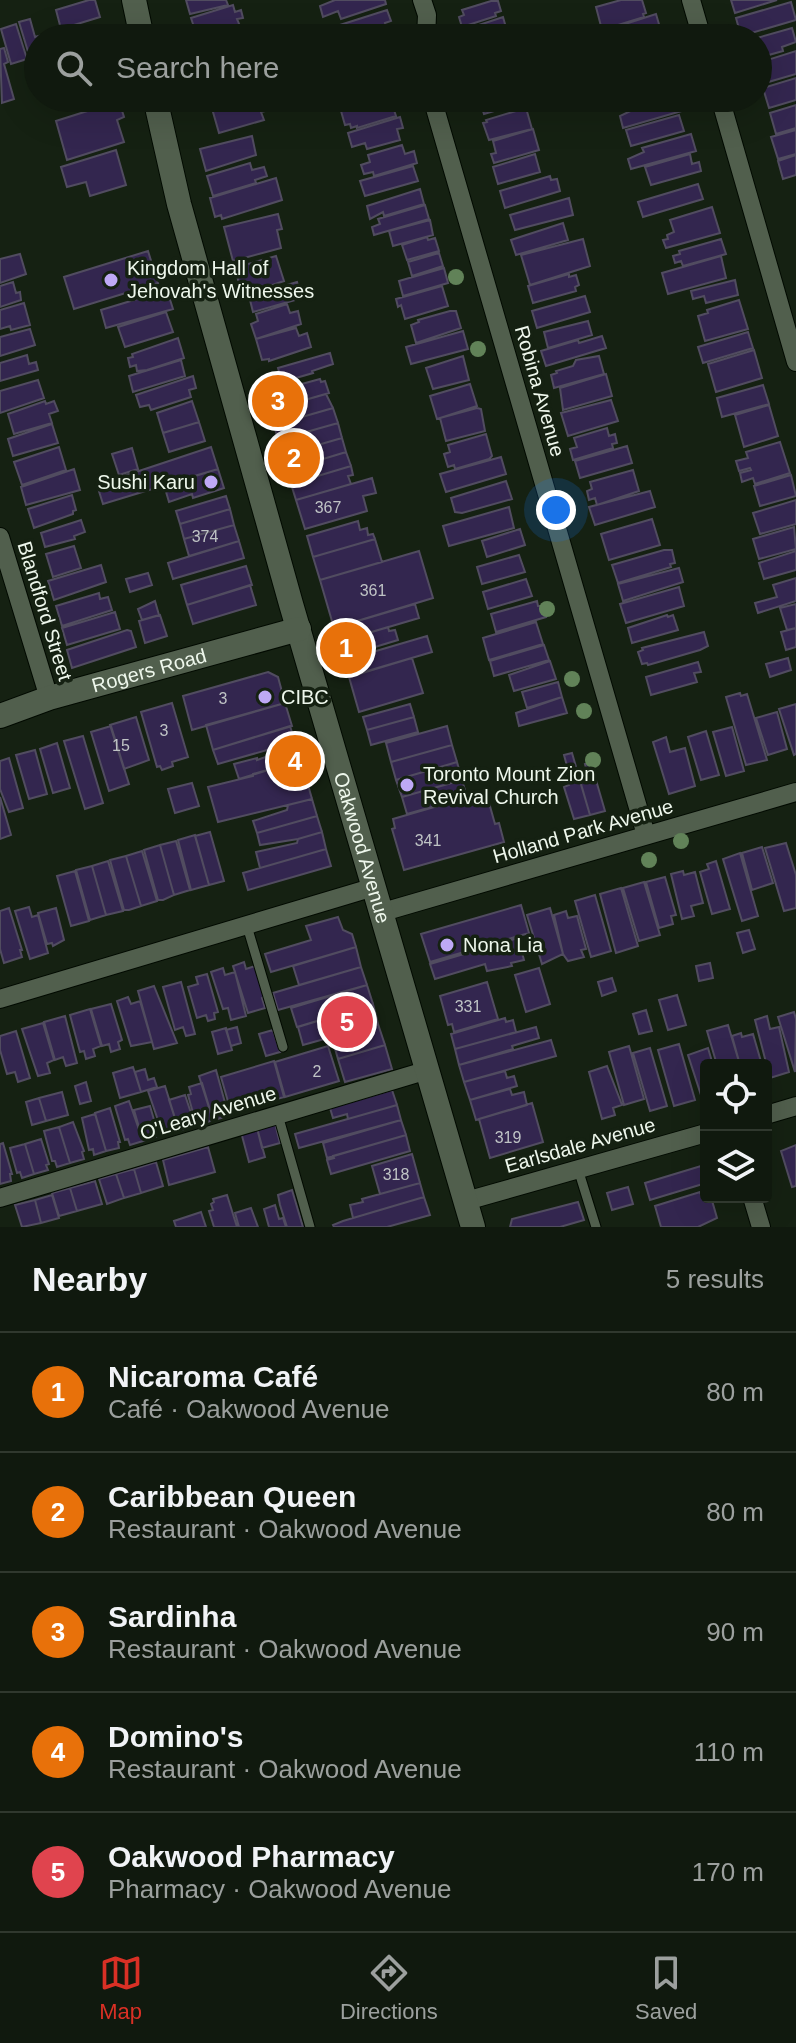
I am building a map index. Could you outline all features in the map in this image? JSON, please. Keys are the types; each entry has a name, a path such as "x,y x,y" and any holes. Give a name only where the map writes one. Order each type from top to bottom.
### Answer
{"street":[{"path":"134,0 139,24"},
{"path":"422,0 427,24"},
{"path":"691,0 698,24"},
{"name":"Oakwood Avenue","path":"158,112 179,204 299,629 473,1227"},
{"name":"Robina Avenue","path":"436,112 646,835"},
{"path":"724,112 796,362"},
{"name":"Blandford Street","path":"0,537 49,698"},
{"name":"Rogers Road","path":"0,716 49,698 299,629"},
{"name":"Holland Park Avenue","path":"383,912 796,792"},
{"path":"0,999 374,887"},
{"name":"O'Leary Avenue","path":"0,1198 428,1070"},
{"path":"772,1113 796,1106"},
{"name":"Earlsdale Avenue","path":"466,1201 700,1135"},
{"path":"754,1203 761,1227"}],"lane":[{"path":"247,926 283,1047"},
{"path":"278,1115 310,1227"},
{"path":"578,1169 596,1227"}],"building":[{"path":"95,0 100,17 77,24 60,24 56,10"},
{"path":"186,0 226,0 228,5 190,14"},
{"path":"335,0 385,0 386,4 341,19 338,11 323,17 320,6"},
{"path":"621,0 642,0 646,13 644,17 621,24 600,24 596,7"},
{"path":"731,0 777,0 735,13"},
{"path":"498,1 501,11 495,13 496,16 461,24 459,17 464,15 462,10"},
{"path":"791,2 796,20 772,27 772,24 738,24 736,18"},
{"path":"233,5 235,12 241,10 243,18 237,19 239,24 193,24 191,18"},
{"path":"387,10 391,21 385,24 343,24"},
{"path":"656,14 659,24 625,24"},
{"path":"503,17 505,24 482,24"},
{"path":"30,19 31,24 24,24 24,38 19,22"},
{"path":"16,24 24,60 11,64 1,29"},
{"path":"792,28 796,42 772,54 772,34"},
{"path":"4,48 8,62 4,64 14,99 2,103 0,49"},
{"path":"796,51 796,74 772,81 772,59"},
{"path":"796,78 796,100 772,107 772,85"},
{"path":"796,105 796,128 776,134 770,113"},
{"path":"84,112 122,112 124,117 117,120 124,142 67,160 56,121"},
{"path":"213,112 261,112 264,120 219,133"},
{"path":"341,112 395,112 396,116 357,128 345,125"},
{"path":"513,112 527,112 532,129 489,140 483,123"},
{"path":"628,112 678,112 623,128 620,116"},
{"path":"679,115 684,131 631,146 626,130"},
{"path":"400,117 403,128 397,129 400,140 367,149 365,143 352,147 348,133"},
{"path":"533,129 539,150 494,163 491,154 496,153 493,141"},
{"path":"796,130 796,154 778,159 771,137"},
{"path":"691,134 696,151 631,169 628,159 644,152 642,148"},
{"path":"252,136 256,155 206,171 200,149"},
{"path":"402,145 405,154 414,151 417,163 374,176 373,172 364,174 361,165 370,162 368,155"},
{"path":"116,150 126,185 90,196 86,182 67,187 61,167"},
{"path":"535,154 540,172 498,184 493,167"},
{"path":"690,154 692,164 699,162 701,171 651,185 645,167"},
{"path":"796,155 796,175 783,179 778,161"},
{"path":"250,163 252,170 264,167 267,176 255,180 256,183 213,196 207,176"},
{"path":"413,166 418,181 365,196 360,181"},
{"path":"550,176 551,180 557,179 560,191 505,208 500,191"},
{"path":"276,178 282,200 222,219 221,215 215,217 210,198"},
{"path":"698,184 703,199 643,217 638,202"},
{"path":"420,189 424,204 384,216 383,212 370,219 367,206"},
{"path":"569,198 573,215 515,230 510,215"},
{"path":"425,205 429,219 374,235 372,227 380,224 378,219"},
{"path":"712,207 720,233 666,248 663,240 674,232 670,220"},
{"path":"278,214 282,229 277,230 281,248 233,261 224,227"},
{"path":"430,220 433,235 393,246 389,231"},
{"path":"563,223 568,240 516,255 511,240"},
{"path":"427,237 428,240 435,238 439,251 407,260 402,245"},
{"path":"583,239 590,266 530,285 521,255"},
{"path":"721,239 726,254 683,266 681,261 675,263 673,256 680,254 679,251"},
{"name":"Kingdom Hall of Jehovah's Witnesses","path":"148,251 158,283 74,309 64,277"},
{"path":"439,253 443,266 412,276 408,262"},
{"path":"20,254 26,274 0,283 0,259"},
{"path":"276,256 284,281 249,293 247,285 240,287 237,276 244,274 241,266"},
{"path":"721,256 726,278 668,294 662,273"},
{"path":"444,268 448,283 403,296 399,281"},
{"path":"569,274 569,277 576,275 579,285 575,287 576,291 533,303 528,286"},
{"path":"735,280 738,295 706,303 704,296 693,299 691,291"},
{"path":"13,282 21,300 0,307 0,286"},
{"path":"297,282 302,298 253,312 249,296"},
{"path":"442,286 448,306 405,319 396,299"},
{"path":"167,290 173,309 106,328 101,310"},
{"path":"585,296 590,312 537,328 532,311"},
{"path":"739,300 748,329 705,341 698,316"},
{"path":"24,303 30,325 11,330 10,326 0,329 0,310"},
{"path":"287,304 290,313 298,311 301,324 256,339 251,324 258,321 256,314"},
{"path":"456,311 461,328 416,343 411,325"},
{"path":"166,312 173,332 125,347 118,327"},
{"path":"588,321 592,335 548,348 544,332"},
{"path":"296,328 299,336 307,333 311,347 269,361 262,360 256,339"},
{"path":"30,329 35,345 0,356 0,337"},
{"path":"463,331 468,349 411,364 406,347"},
{"path":"748,332 753,348 703,363 698,347"},
{"path":"602,336 606,348 546,366 541,351"},
{"path":"178,338 184,358 147,370 137,371 136,365 130,367 128,358 133,357 132,354"},
{"path":"754,350 762,378 716,392 708,364"},
{"path":"330,353 333,364 282,382 278,368"},
{"path":"27,355 29,364 36,362 38,370 0,381 0,363"},
{"path":"463,356 469,380 433,389 426,368"},
{"path":"599,356 604,374 554,388 551,375 556,371 573,366 576,360"},
{"path":"181,360 185,376 133,392 129,376"},
{"path":"606,374 612,396 563,410 560,388"},
{"path":"193,376 196,388 189,390 191,397 151,410 149,405 140,407 136,395"},
{"path":"320,379 321,382 325,381 329,393 270,410 265,394"},
{"path":"38,380 44,398 0,413 0,391"},
{"path":"470,384 477,406 437,419 430,396"},
{"path":"763,385 769,404 722,417 717,398"},
{"path":"326,394 333,408 274,425 270,410"},
{"path":"611,400 618,421 568,436 561,413"},
{"path":"45,401 46,404 54,401 58,411 49,414 52,423 14,434 8,414"},
{"path":"192,401 199,422 163,433 157,413"},
{"path":"769,405 778,436 744,447 735,415"},
{"path":"333,408 338,423 278,440 274,425"},
{"path":"481,409 485,431 446,441 440,418"},
{"path":"199,422 205,441 169,452 163,433"},
{"path":"338,423 342,438 283,455 278,440"},
{"path":"52,424 58,443 13,456 8,439"},
{"path":"607,428 609,436 615,434 617,443 612,444 613,448 573,460 570,449 577,447 574,438"},
{"path":"486,434 492,456 489,459 455,469 454,465 448,467 444,454 450,452 448,445"},
{"path":"342,438 346,452 287,470 283,455"},
{"path":"780,442 790,473 755,484 753,478 742,482 740,473 751,470 739,471 736,461 748,458 746,452"},
{"path":"627,446 632,463 580,478 575,461"},
{"path":"59,447 66,470 22,485 14,462"},
{"path":"211,447 218,469 103,504 97,485"},
{"path":"132,448 138,469 119,475 112,454"},
{"path":"346,452 351,466 291,484 287,470"},
{"path":"501,457 506,474 446,492 440,474"},
{"path":"351,466 353,475 348,476 351,484 296,500 291,484"},
{"path":"74,469 80,490 26,505 21,487"},
{"path":"218,469 224,488 169,502 164,485"},
{"path":"633,470 639,491 597,505 595,498 589,500 587,491 592,489 590,482"},
{"path":"791,475 796,496 760,506 754,486"},
{"path":"372,478 376,493 363,496 367,511 305,529 296,500"},
{"path":"506,481 512,499 462,513 455,512 451,498"},
{"path":"650,491 655,507 595,525 589,507"},
{"path":"72,495 76,510 73,514 34,528 28,509"},
{"path":"226,496 230,509 180,524 176,511"},
{"path":"796,500 796,524 760,534 753,513"},
{"path":"509,507 514,528 449,546 443,526"},
{"path":"230,509 234,525 184,539 180,524"},
{"path":"652,519 660,545 609,560 601,534"},
{"path":"81,520 85,532 74,536 75,539 45,547 41,533"},
{"path":"358,521 360,530 367,528 368,535 373,534 375,539 313,557 307,536"},
{"path":"234,525 239,541 189,556 184,539"},
{"path":"794,527 796,549 759,559 753,539"},
{"path":"520,529 525,545 487,557 482,541"},
{"path":"375,539 382,562 320,580 313,557"},
{"path":"239,541 244,558 173,579 168,563"},
{"path":"74,546 81,568 53,577 46,554"},
{"path":"672,550 675,563 670,564 671,567 618,583 612,565"},
{"path":"419,551 433,598 334,628 320,580"},
{"path":"796,551 796,570 764,579 759,563"},
{"path":"519,555 525,572 482,584 477,567"},
{"path":"101,565 106,582 54,600 48,581"},
{"path":"246,566 252,585 187,605 181,585"},
{"path":"679,568 683,582 623,601 618,584"},
{"path":"148,573 152,585 130,592 126,579"},
{"path":"796,578 796,601 758,613 755,603 777,597 773,585"},
{"path":"526,579 532,596 488,609 483,592"},
{"path":"250,585 256,605 193,624 187,605"},
{"path":"679,587 684,606 626,623 620,604"},
{"path":"99,593 100,599 108,597 112,610 62,626 56,606"},
{"path":"155,601 159,615 142,620 138,609"},
{"path":"537,601 546,617 496,632 491,614"},
{"path":"415,604 419,618 338,642 334,628"},
{"path":"796,604 796,628 787,630 780,608"},
{"path":"115,612 120,629 67,645 62,628"},
{"path":"160,615 167,636 145,643 139,621"},
{"path":"673,615 678,630 632,643 628,628"},
{"path":"536,622 543,644 489,660 483,638"},
{"path":"388,627 389,631 395,630 398,640 342,657 338,642"},
{"path":"796,628 796,647 786,650 781,632"},
{"path":"131,631 136,647 72,668 67,650"},
{"path":"704,632 708,646 648,665 642,664 638,652 642,648"},
{"path":"427,636 432,652 347,677 342,661"},
{"path":"544,645 549,660 494,676 490,661"},
{"path":"412,658 423,693 359,712 349,677"},
{"path":"788,658 791,670 770,677 766,664"},
{"path":"550,661 556,679 514,691 509,675"},
{"path":"698,662 701,672 694,673 697,682 651,695 646,677"},
{"path":"268,672 278,677 285,703 192,730 183,696"},
{"path":"558,682 562,697 527,708 522,692"},
{"path":"740,693 741,696 747,694 767,760 746,765 726,697"},
{"path":"562,697 567,713 519,726 516,713"},
{"path":"172,703 188,757 172,762 173,766 162,770 160,766 157,767 141,712"},
{"path":"285,703 292,726 213,750 206,725"},
{"path":"410,704 414,717 367,730 363,717"},
{"path":"796,704 796,754 794,755 779,709"},
{"path":"777,712 787,749 768,755 756,718"},
{"path":"136,717 149,760 124,769 110,725"},
{"path":"414,717 418,732 371,745 367,730"},
{"path":"111,726 129,784 109,791 91,732"},
{"path":"290,726 295,742 218,764 213,750"},
{"path":"447,726 452,745 391,762 386,743"},
{"path":"732,727 744,771 726,776 713,732"},
{"path":"706,731 719,775 701,780 688,737"},
{"path":"83,736 103,803 85,809 64,741"},
{"path":"666,737 670,752 685,748 695,786 669,794 653,742"},
{"path":"57,743 70,788 53,793 40,749"},
{"path":"452,745 457,762 396,780 391,762"},
{"path":"297,746 301,760 239,779 234,764 257,760"},
{"path":"35,750 47,794 29,799 16,755"},
{"path":"572,753 590,815 574,819 564,787 569,785 564,755"},
{"path":"9,758 23,808 9,812 0,789 0,761"},
{"path":"301,760 312,799 218,822 208,787"},
{"path":"457,762 462,780 402,797 396,780"},
{"path":"591,763 605,811 590,815 577,771"},
{"path":"462,780 467,797 407,814 402,797"},
{"path":"192,783 199,806 175,813 168,789"},
{"path":"486,792 504,842 404,870 392,829 395,828 393,819"},
{"path":"0,797 11,835 0,839"},
{"path":"312,799 317,816 257,833 253,821 287,810 288,805"},
{"path":"317,816 322,832 260,845 257,833"},
{"path":"210,832 224,881 209,885 195,836"},
{"path":"322,832 326,849 260,868 256,852 297,843 298,839"},
{"path":"195,835 209,885 191,890 178,840"},
{"path":"176,841 190,890 174,895 160,845"},
{"path":"786,843 796,875 796,908 784,911 765,848"},
{"path":"160,845 174,895 163,900 158,900 144,850"},
{"path":"762,847 773,883 752,890 742,853"},
{"path":"326,849 331,866 248,890 243,873"},
{"path":"142,851 157,901 141,906 126,856"},
{"path":"740,853 758,916 742,921 723,859"},
{"path":"126,856 141,906 129,910 124,910 110,860"},
{"path":"108,861 123,911 106,915 92,866"},
{"path":"716,861 730,909 712,914 700,872 709,869 707,864"},
{"path":"92,866 106,915 90,920 76,870"},
{"path":"75,871 89,921 71,926 57,876"},
{"path":"683,871 684,875 695,872 703,903 691,906 694,916 682,919 671,874"},
{"path":"665,877 676,915 671,916 673,924 659,928 646,882"},
{"path":"644,882 660,935 639,941 623,888"},
{"path":"621,888 638,946 616,953 600,894"},
{"path":"595,895 611,951 591,957 575,901"},
{"path":"521,905 529,933 430,962 421,934"},
{"path":"29,907 32,917 38,915 48,953 30,959 15,911"},
{"path":"9,908 22,957 4,963 0,949 0,911"},
{"path":"56,908 64,940 53,946 52,943 47,944 38,913"},
{"path":"550,908 563,954 542,964 527,915"},
{"path":"566,911 568,918 577,916 586,949 581,950 584,957 568,961 563,954 554,915"},
{"path":"338,917 343,930 352,934 356,947 271,972 265,954 311,940 306,926"},
{"path":"749,930 755,949 743,953 737,933"},
{"path":"518,938 524,960 511,963 512,966 487,971 485,964 435,979 430,964"},
{"path":"356,947 361,967 299,985 293,966"},
{"path":"244,962 246,969 255,966 265,1008 248,1013 233,966"},
{"path":"710,963 713,978 699,981 696,966"},
{"path":"361,967 367,985 278,1010 273,993"},
{"path":"223,968 225,975 235,972 246,1016 231,1020 228,1008 223,1009 211,972"},
{"path":"539,968 550,1004 526,1012 515,975"},
{"path":"207,974 218,1012 214,1013 215,1019 208,1021 206,1015 197,1018 188,987 198,984 196,977"},
{"path":"612,978 616,991 602,996 598,982"},
{"path":"181,982 195,1034 186,1036 183,1027 175,1030 163,987"},
{"path":"487,982 498,1019 454,1032 452,1024 448,1025 440,996"},
{"path":"367,985 373,1004 297,1027 291,1008"},
{"path":"154,986 177,1043 154,1049 138,991"},
{"path":"677,995 686,1025 668,1030 659,1000"},
{"path":"128,997 131,1004 140,1001 152,1042 131,1046 117,1001"},
{"path":"111,1004 122,1040 118,1042 120,1049 111,1052 109,1044 102,1046 91,1009"},
{"path":"373,1004 378,1024 303,1045 298,1027"},
{"path":"90,1009 101,1046 93,1049 95,1056 86,1059 84,1051 80,1052 70,1015"},
{"path":"646,1010 652,1031 639,1034 633,1014"},
{"path":"794,1012 796,1019 795,1072 778,1017"},
{"path":"65,1016 77,1063 66,1066 63,1057 55,1060 44,1022"},
{"path":"767,1016 770,1029 779,1027 789,1072 772,1077 772,1059 765,1059 755,1020"},
{"path":"505,1018 506,1022 513,1020 516,1032 455,1049 451,1034"},
{"path":"43,1023 54,1060 47,1063 50,1073 38,1076 22,1029"},
{"path":"378,1024 385,1045 338,1059 332,1038"},
{"path":"728,1025 738,1059 715,1059 707,1031"},
{"path":"237,1027 241,1043 231,1046 226,1030"},
{"path":"536,1027 539,1038 459,1065 455,1049"},
{"path":"226,1028 232,1050 218,1054 212,1032"},
{"path":"273,1030 280,1052 266,1056 259,1034"},
{"path":"16,1031 30,1078 18,1082 15,1072 7,1074 0,1050 0,1036"},
{"path":"753,1034 760,1059 738,1059 732,1036"},
{"path":"551,1040 556,1056 464,1082 459,1065"},
{"path":"679,1044 695,1100 674,1106 658,1050"},
{"path":"385,1045 392,1069 345,1082 338,1059"},
{"path":"328,1046 339,1081 285,1097 275,1062"},
{"path":"629,1046 644,1099 624,1105 609,1052"},
{"path":"650,1048 667,1106 650,1111 633,1053"},
{"path":"708,1048 711,1059 700,1059 700,1092 688,1055"},
{"path":"274,1061 284,1097 231,1112 221,1077"},
{"path":"607,1066 622,1105 613,1108 615,1115 602,1119 589,1072"},
{"path":"133,1067 141,1092 120,1098 113,1073"},
{"path":"145,1069 148,1080 154,1078 157,1087 141,1092 135,1072"},
{"path":"216,1070 227,1110 223,1111 225,1117 213,1120 199,1076"},
{"path":"505,1071 507,1078 514,1076 517,1086 470,1100 464,1082"},
{"path":"86,1082 91,1101 80,1104 75,1086"},
{"path":"202,1083 213,1120 200,1125 198,1119 195,1120 188,1095 191,1094 189,1087"},
{"path":"165,1086 179,1131 166,1134 164,1128 161,1129 148,1091"},
{"path":"510,1089 512,1095 524,1092 527,1105 476,1120 470,1100"},
{"path":"392,1090 397,1105 348,1119 347,1114 333,1118 330,1108"},
{"path":"62,1092 68,1115 46,1121 39,1098"},
{"path":"185,1095 193,1119 190,1120 192,1127 179,1131 169,1100"},
{"path":"39,1098 46,1121 32,1125 26,1102"},
{"path":"129,1101 143,1141 130,1145 128,1139 125,1140 115,1106"},
{"path":"532,1103 543,1142 490,1158 479,1119"},
{"path":"397,1105 401,1120 299,1148 295,1134"},
{"path":"150,1106 156,1137 143,1141 134,1110"},
{"path":"110,1108 120,1142 119,1148 106,1151 95,1113"},
{"path":"95,1114 106,1151 94,1155 93,1149 89,1150 82,1118"},
{"path":"401,1120 406,1135 327,1158 323,1143"},
{"path":"73,1122 84,1159 70,1163 59,1127"},
{"path":"275,1123 280,1143 262,1148 257,1128"},
{"path":"59,1127 70,1163 57,1167 52,1161 44,1131"},
{"path":"257,1128 265,1157 249,1162 241,1132"},
{"path":"406,1135 410,1151 331,1174 327,1160 333,1156"},
{"path":"41,1139 48,1170 34,1174 25,1144"},
{"path":"3,1143 12,1174 11,1181 0,1184 0,1144"},
{"path":"25,1144 34,1174 22,1178 20,1172 17,1173 10,1148"},
{"path":"796,1145 796,1186 792,1187 781,1151"},
{"path":"208,1147 215,1172 169,1185 163,1160"},
{"path":"412,1154 420,1183 380,1194 372,1166"},
{"path":"156,1162 163,1186 141,1193 134,1169"},
{"path":"700,1166 700,1185 650,1200 645,1183"},
{"path":"134,1169 141,1193 124,1198 116,1174"},
{"path":"116,1174 124,1198 107,1204 99,1179"},
{"path":"95,1181 102,1204 77,1211 70,1188"},
{"path":"420,1183 424,1197 353,1218 350,1205"},
{"path":"628,1187 633,1204 612,1210 607,1193"},
{"path":"70,1188 77,1211 59,1216 52,1193"},
{"path":"292,1190 303,1227 287,1227 280,1205 278,1195"},
{"path":"700,1192 700,1203 713,1203 717,1218 698,1227 661,1227 655,1206"},
{"path":"52,1195 59,1218 41,1223 35,1200"},
{"path":"227,1195 237,1227 214,1227 209,1211 213,1210 213,1199"},
{"path":"424,1197 430,1215 387,1227 333,1225 343,1221"},
{"path":"35,1200 41,1223 22,1227 15,1205"},
{"path":"578,1202 584,1220 560,1227 510,1227 512,1219"},
{"path":"275,1205 279,1219 283,1218 286,1227 269,1227 264,1209"},
{"path":"251,1208 258,1227 239,1227 235,1213"},
{"path":"201,1212 206,1227 176,1227 174,1221"}],"place":[{"name":"Kingdom Hall of Jehovah's Witnesses","path":"111,280"},
{"name":"Sardinha","path":"278,401"},
{"name":"Caribbean Queen","path":"294,458"},
{"name":"Sushi Karu","path":"211,482"},
{"name":"Nicaroma Café","path":"346,648"},
{"name":"CIBC","path":"265,697"},
{"name":"Domino's","path":"295,761"},
{"name":"Toronto Mount Zion Revival Church","path":"407,785"},
{"name":"Nona Lia","path":"447,945"},
{"name":"Oakwood Pharmacy","path":"347,1022"}]}
